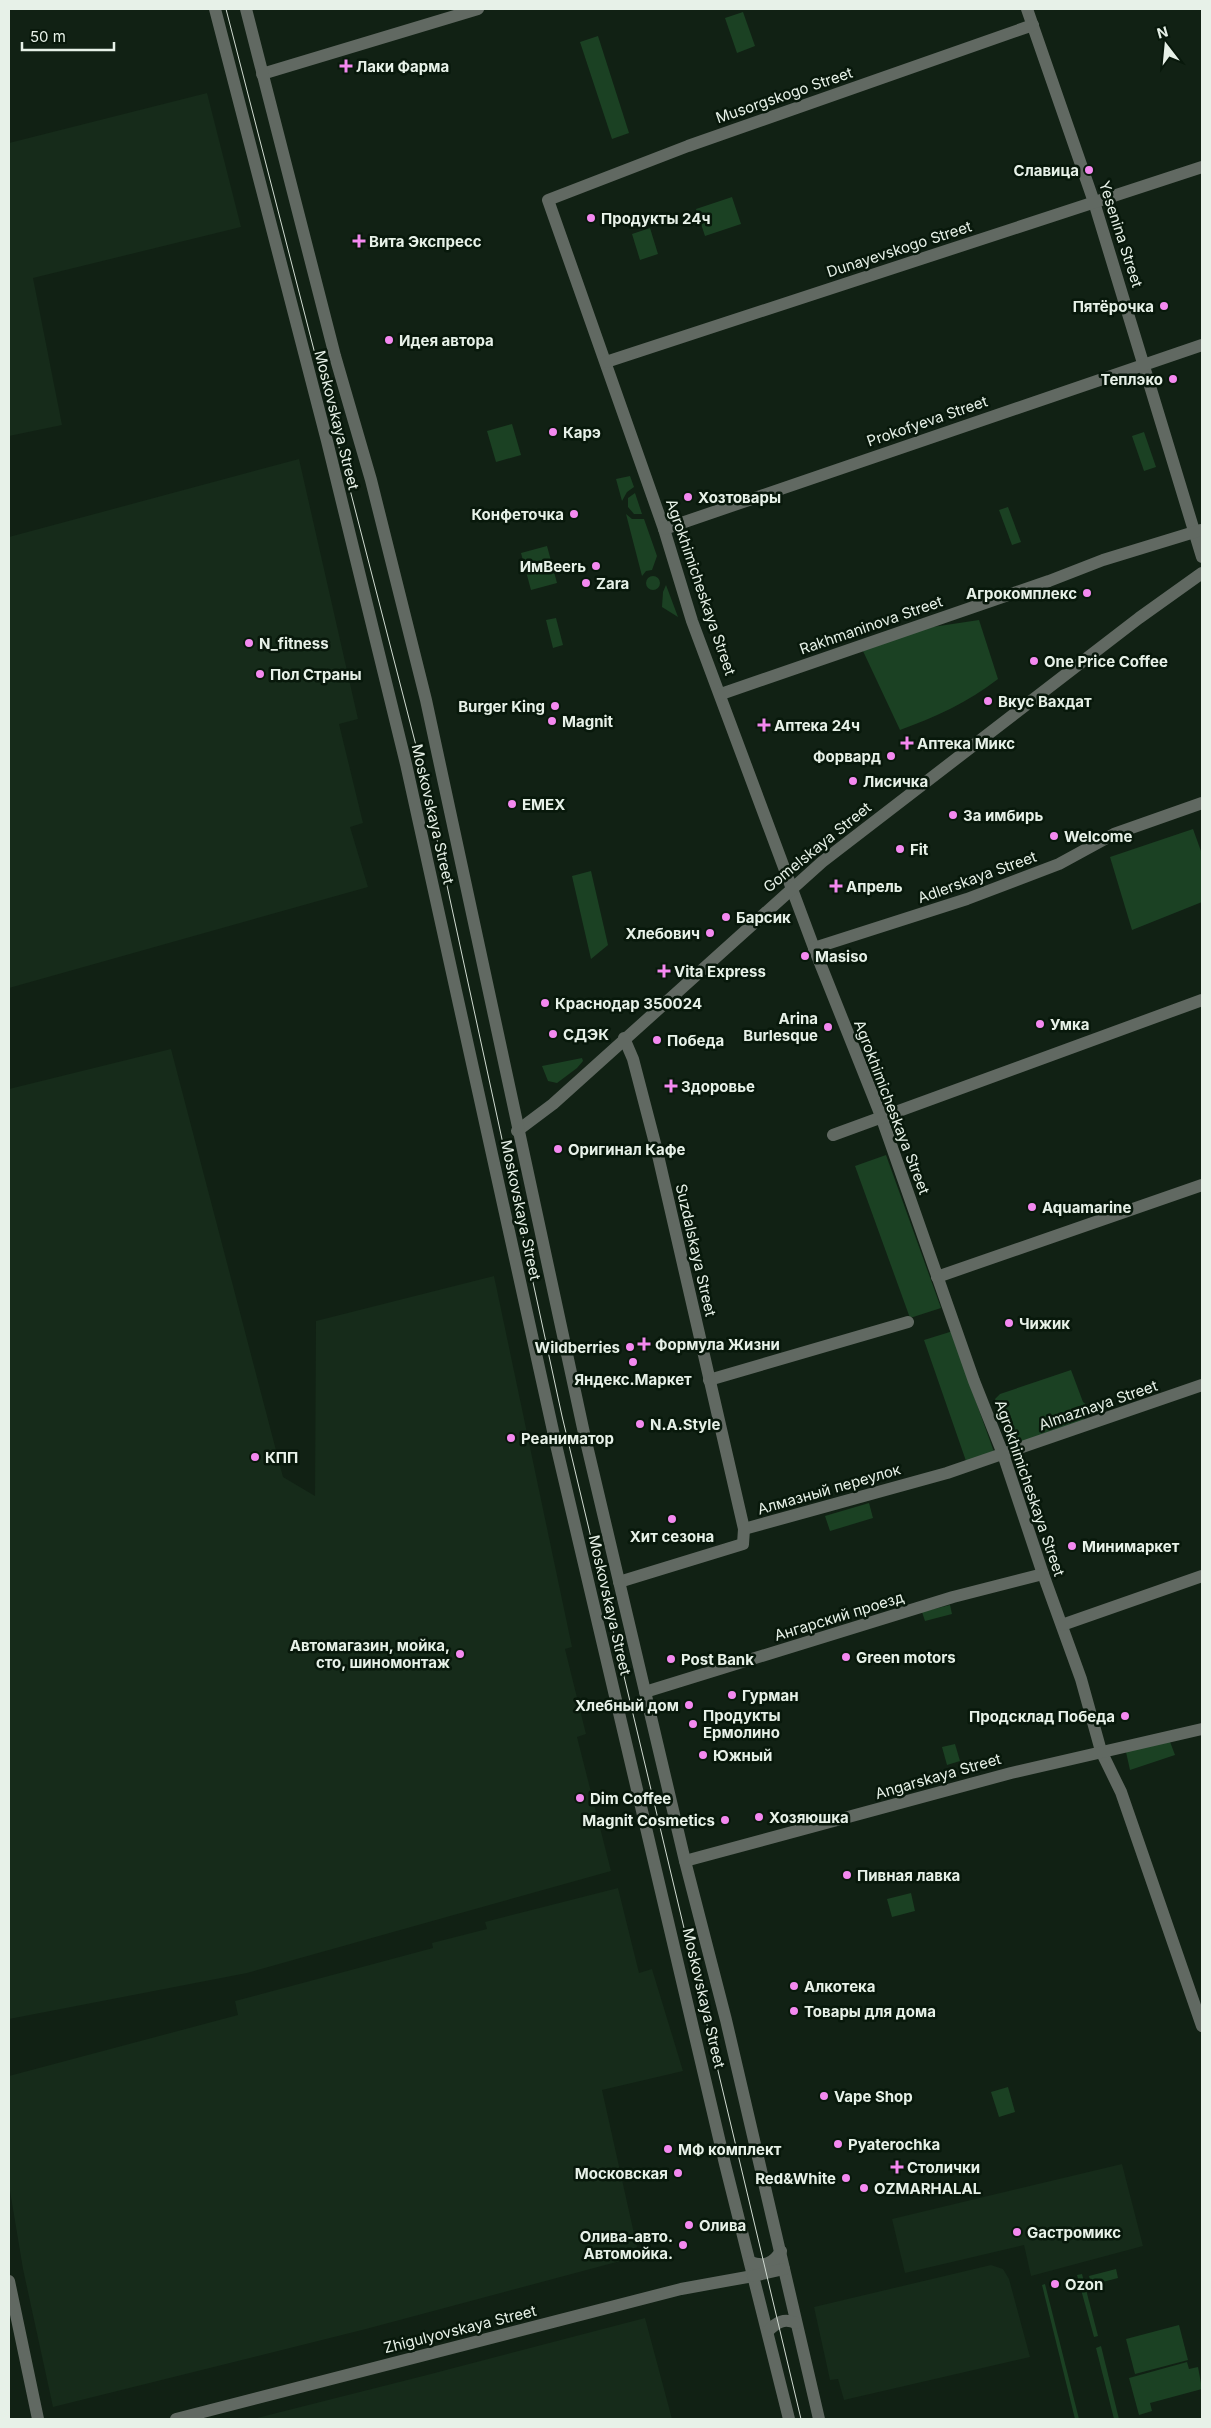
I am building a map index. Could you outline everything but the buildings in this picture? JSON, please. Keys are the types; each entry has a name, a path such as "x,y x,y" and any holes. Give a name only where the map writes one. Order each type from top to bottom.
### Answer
{"street":[{"name":"Moskovskaya Street","path":"215,9 327,441 406,764 556,1449 753,2276 789,2419"},
{"name":"Moskovskaya Street","path":"246,9 412,643 460,850 517,1131 619,1582 685,1861 717,1982 819,2419"},
{"path":"262,74 478,9"},
{"name":"Yesenina Street","path":"1027,9 1094,202 1198,531 1202,557"},
{"name":"Musorgskogo Street","path":"548,200 688,146 1032,26"},
{"name":"Dunayevskogo Street","path":"606,362 1202,167"},
{"name":"Agrokhimicheskaya Street","path":"548,200 664,529 692,621 721,694 814,948 881,1116 974,1381 1003,1454 1043,1574 1081,1679 1101,1751 1121,1792 1202,2026"},
{"name":"Prokofyeva Street","path":"664,529 1202,345"},
{"name":"Rakhmaninova Street","path":"721,694 1198,531"},
{"name":"Gomelskaya Street","path":"517,1131 553,1104 792,887 895,805 976,745 1139,618 1202,573"},
{"name":"Adlerskaya Street","path":"814,948 968,899 1059,864 1114,834 1202,804"},
{"path":"833,1135 1202,1000"},
{"name":"Suzdalskaya Street","path":"624,1038 633,1059 657,1151 744,1529"},
{"path":"937,1277 1202,1185"},
{"path":"709,1380 908,1322"},
{"name":"Almaznaya Street","path":"1003,1454 1202,1385"},
{"name":"Алмазный переулок","path":"619,1582 744,1544 744,1529 947,1473 1003,1454"},
{"name":"Ангарский проезд","path":"645,1692 953,1597 1043,1574"},
{"path":"1062,1625 1202,1576"},
{"name":"Angarskaya Street","path":"685,1861 1011,1772 1202,1730"},
{"path":"750,2262 758,2265 768,2264 776,2260 780,2251"},
{"name":"Zhigulyovskaya Street","path":"176,2419 681,2289 784,2269"},
{"path":"9,2281 38,2419"},
{"path":"768,2331 780,2321 789,2320 796,2324"}],"shaded area":[{"path":"743,12 755,46 737,53 725,18"},
{"path":"598,36 629,133 612,139 580,42"},
{"path":"207,93 241,227 33,278 62,425 9,436 9,143"},
{"path":"732,197 741,224 705,236 696,209"},
{"path":"650,228 658,254 640,260 632,234"},
{"path":"512,424 521,455 496,462 487,431"},
{"path":"1144,432 1156,467 1144,471 1132,436"},
{"path":"299,459 358,719 339,724 363,823 350,827 368,887 9,988 9,537"},
{"path":"630,476 634,487 627,492 622,501 616,479"},
{"path":"635,493 642,514 634,514 628,507 628,498"},
{"path":"1008,507 1021,542 1012,545 999,510"},
{"path":"626,514 632,519 644,519 657,556 652,570 646,571 642,576"},
{"path":"547,546 557,583 531,590 521,553"},
{"path":"650,576 656,576 660,583 656,590 650,590 646,586 646,580"},
{"path":"666,585 678,617 662,607 663,592"},
{"path":"556,618 563,645 553,648 546,620"},
{"path":"979,620 998,679 951,709 900,730 863,651 926,628"},
{"path":"1193,829 1202,854 1202,902 1132,930 1110,857"},
{"path":"591,871 608,945 591,959 572,876"},
{"path":"171,1049 283,1477 315,1496 316,1321 494,1276 572,1647 565,1649 586,1734 577,1737 611,1871 247,1973 9,2019 9,1089"},
{"path":"582,1058 583,1061 577,1068 557,1083 548,1081 542,1066"},
{"path":"886,1155 941,1308 910,1318 855,1166"},
{"path":"953,1331 951,1332 994,1452 966,1461 924,1340"},
{"path":"1071,1370 1083,1402 1091,1408 1078,1428 1026,1444 1012,1442 995,1399 1000,1394"},
{"path":"869,1503 873,1518 830,1531 825,1516"},
{"path":"950,1605 952,1614 925,1621 922,1612"},
{"path":"1169,1739 1175,1755 1130,1770 1126,1752"},
{"path":"955,1744 960,1761 947,1765 942,1747"},
{"path":"618,1888 639,1973 652,1969 683,2071 602,2090 639,2256 366,2329 53,2407 23,2269 9,2185 9,2076 238,2015 235,2001 433,1948 432,1943 487,1929 485,1922"},
{"path":"911,1893 915,1911 892,1917 887,1899"},
{"path":"1008,2087 1015,2112 999,2117 991,2092"},
{"name":"Gастромикс","path":"1122,2164 1143,2246 1031,2276 1024,2245 905,2273 892,2219"},
{"path":"991,2265 1003,2269 1009,2279 1030,2357 844,2400 838,2379 830,2380 814,2307"},
{"path":"1116,2269 1118,2278 1091,2285 1089,2276"},
{"path":"1082,2274 1098,2336 1094,2337 1077,2275"},
{"path":"1045,2284 1079,2419 1075,2419 1042,2285"},
{"path":"645,2318 672,2419 253,2419 427,2375"},
{"path":"1179,2325 1188,2360 1135,2374 1126,2339"},
{"path":"1101,2346 1119,2419 1114,2419 1096,2348"},
{"path":"1187,2362 1189,2369 1198,2367 1202,2389 1150,2403 1152,2411 1139,2415 1129,2378"}],"tram line":[{"path":"226,9 420,761 562,1416 801,2419"}],"place":[{"name":"Лаки Фарма","path":"346,66"},
{"name":"Славица","path":"1089,170"},
{"name":"Продукты 24ч","path":"591,218"},
{"name":"Вита Экспресс","path":"359,241"},
{"name":"Пятёрочка","path":"1164,306"},
{"name":"Идея автора","path":"389,340"},
{"name":"Теплэко","path":"1173,379"},
{"name":"Карэ","path":"553,432"},
{"name":"Хозтовары","path":"688,497"},
{"name":"Конфеточка","path":"574,514"},
{"name":"ИмBeerь","path":"596,566"},
{"name":"Zara","path":"586,583"},
{"name":"Агрокомплекс","path":"1087,593"},
{"name":"N_fitness","path":"249,643"},
{"name":"One Price Coffee","path":"1034,661"},
{"name":"Пол Страны","path":"260,674"},
{"name":"Вкус Вахдат","path":"988,701"},
{"name":"Burger King","path":"555,706"},
{"name":"Magnit","path":"552,721"},
{"name":"Аптека 24ч","path":"764,725"},
{"name":"Аптека Микс","path":"907,743"},
{"name":"Форвард","path":"891,756"},
{"name":"Лисичка","path":"853,781"},
{"name":"EMEX","path":"512,804"},
{"name":"За имбирь","path":"953,815"},
{"name":"Welcome","path":"1054,836"},
{"name":"Fit","path":"900,849"},
{"name":"Апрель","path":"836,886"},
{"name":"Барсик","path":"726,917"},
{"name":"Хлебович","path":"710,933"},
{"name":"Masiso","path":"805,956"},
{"name":"Vita Express","path":"664,971"},
{"name":"Краснодар 350024","path":"545,1003"},
{"name":"Умка","path":"1040,1024"},
{"name":"Arina Burlesque","path":"828,1027"},
{"name":"СДЭК","path":"553,1034"},
{"name":"Победа","path":"657,1040"},
{"name":"Здоровье","path":"671,1086"},
{"name":"Оригинал Кафе","path":"558,1149"},
{"name":"Aquamarine","path":"1032,1207"},
{"name":"Чижик","path":"1009,1323"},
{"name":"Формула Жизни","path":"644,1344"},
{"name":"Wildberries","path":"630,1347"},
{"name":"Яндекс.Маркет","path":"633,1362"},
{"name":"N.A.Style","path":"640,1424"},
{"name":"Реаниматор","path":"511,1438"},
{"name":"КПП","path":"255,1457"},
{"name":"Хит сезона","path":"672,1519"},
{"name":"Минимаркет","path":"1072,1546"},
{"name":"Автомагазин, мойка, сто, шиномонтаж","path":"460,1654"},
{"name":"Green motors","path":"846,1657"},
{"name":"Post Bank","path":"671,1659"},
{"name":"Гурман","path":"732,1695"},
{"name":"Хлебный дом","path":"689,1705"},
{"name":"Продсклад Победа","path":"1125,1716"},
{"name":"Продукты Ермолино","path":"693,1724"},
{"name":"Южный","path":"703,1755"},
{"name":"Dim Coffee","path":"580,1798"},
{"name":"Хозяюшка","path":"759,1817"},
{"name":"Magnit Cosmetics","path":"725,1820"},
{"name":"Пивная лавка","path":"847,1875"},
{"name":"Алкотека","path":"794,1986"},
{"name":"Товары для дома","path":"794,2011"},
{"name":"Vape Shop","path":"824,2096"},
{"name":"Pyaterochka","path":"838,2144"},
{"name":"МФ комплект","path":"668,2149"},
{"name":"Столички","path":"897,2167"},
{"name":"Московская","path":"678,2173"},
{"name":"Red&White","path":"846,2178"},
{"name":"OZMARHALAL","path":"864,2188"},
{"name":"Олива","path":"689,2225"},
{"name":"Gастромикс","path":"1017,2232"},
{"name":"Олива-авто. Автомойка.","path":"683,2245"},
{"name":"Ozon","path":"1055,2284"}]}
